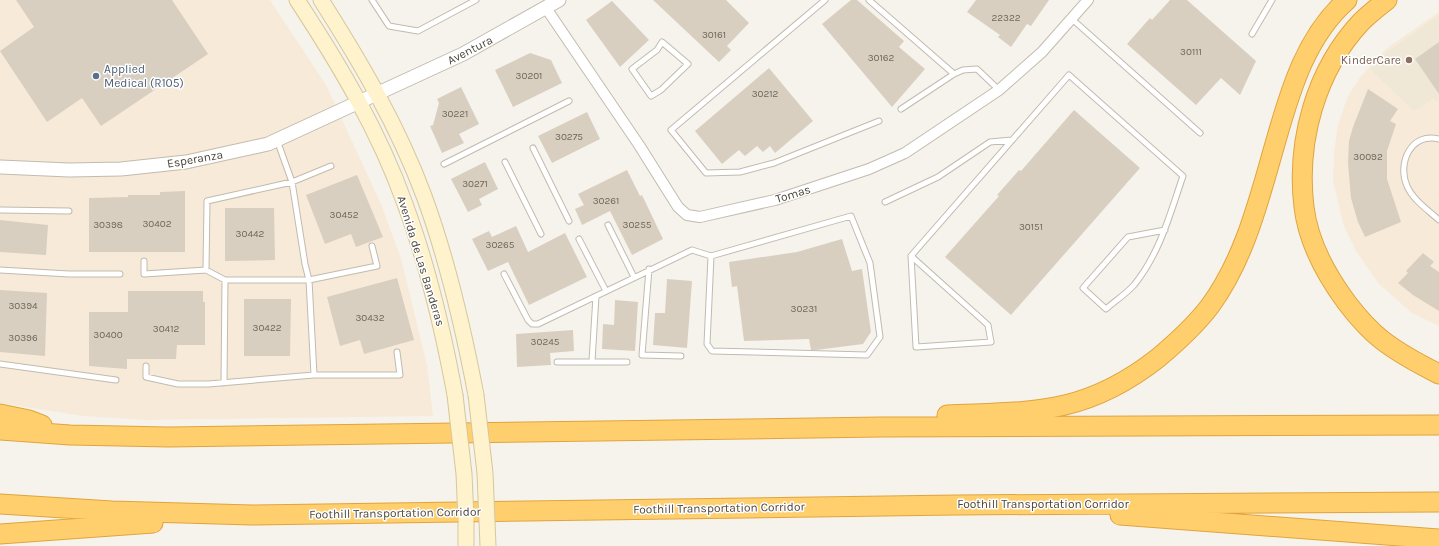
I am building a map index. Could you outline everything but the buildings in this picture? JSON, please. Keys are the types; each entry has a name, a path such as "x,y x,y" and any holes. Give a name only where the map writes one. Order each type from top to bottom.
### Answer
{"highway":[{"path":"881,427 911,418 1035,410 1082,400 1126,380 1145,368 1174,345 1210,306 1234,265 1247,235 1288,99 1298,72 1311,46 1328,22 1348,0"},
{"path":"1387,0 1362,21 1344,43 1319,90 1311,113 1304,143 1302,175 1304,208 1320,259 1334,285 1354,312 1381,339 1411,360 1439,374"},
{"path":"0,414 29,420 70,435"},
{"path":"0,430 70,435 268,437 881,427 1439,425"},
{"name":"Foothill Transportation Corridor","path":"0,504 112,511 252,515 956,505 1439,502"},
{"path":"956,505 973,512 1088,513 1439,539"},
{"path":"0,534 252,515"}],"main road":[{"name":"Avenida de Las Banderas","path":"297,0 360,103 405,203 419,246 443,329 455,395 464,474 466,546"},
{"name":"Avenida de Las Banderas","path":"321,0 378,94 424,195 439,239 463,324 476,395 485,473 488,546"}],"street":[{"name":"Aventura","path":"378,94 463,54 545,6 559,0"},
{"name":"Tomas","path":"545,6 639,145 678,208 687,215 700,217 775,200 869,169 918,145 999,90 1042,52 1088,0"},
{"name":"Esperanza","path":"0,168 70,170 143,167 186,162 268,144 378,94"}],"lane":[{"path":"372,0 389,26 418,31 476,0"},
{"path":"825,0 671,130 706,173 740,172 774,163 879,121"},
{"path":"869,0 954,74"},
{"path":"1252,34 1272,0"},
{"path":"1072,19 1200,133"},
{"path":"662,42 688,64 661,90 651,96 632,70 657,50 662,42"},
{"path":"901,109 954,74 963,70 977,69 999,90"},
{"path":"911,256 988,325 991,342 916,347 911,256 1069,75 1183,176 1165,230 1152,261 1133,286 1106,309 1083,288 1128,237 1165,230"},
{"path":"444,164 568,101"},
{"path":"1439,139 1429,136 1420,139 1411,148 1404,166 1406,185 1411,194 1439,220"},
{"path":"277,140 292,182 305,264 309,280 314,375"},
{"path":"885,202 938,177 990,142 1012,140"},
{"path":"533,148 569,221"},
{"path":"505,162 540,234"},
{"path":"206,270 207,201 292,182 331,166"},
{"path":"0,210 69,211"},
{"path":"504,274 528,320 532,324 538,324 649,269 692,250 711,256 851,216 870,263 880,337 867,355 712,352 706,344 711,256"},
{"path":"608,225 634,277"},
{"path":"579,239 606,291"},
{"path":"144,261 144,274 206,270 225,280 309,280 377,266 372,246"},
{"path":"649,269 642,355 682,356"},
{"path":"0,270 69,274 120,274"},
{"path":"224,383 225,280"},
{"path":"592,361 596,296"},
{"path":"146,366 146,377 178,384 224,383 314,375 400,375 397,352"},
{"path":"557,362 627,362"},
{"path":"0,364 116,380"}],"shaded area":[{"path":"0,0 270,0 326,85 381,204 401,259 427,365 433,416 145,420 83,416 0,403"},
{"path":"1439,12 1439,326 1412,313 1379,284 1356,251 1344,227 1333,180 1334,153 1338,125 1347,98 1361,76 1387,48"},
{"name":"KinderCare","path":"1439,15 1439,100 1437,102 1434,98 1414,111 1370,69 1389,51"}],"place":[{"name":"KinderCare","path":"1409,60"},
{"name":"Applied Medical (R105)","path":"96,76"}]}
